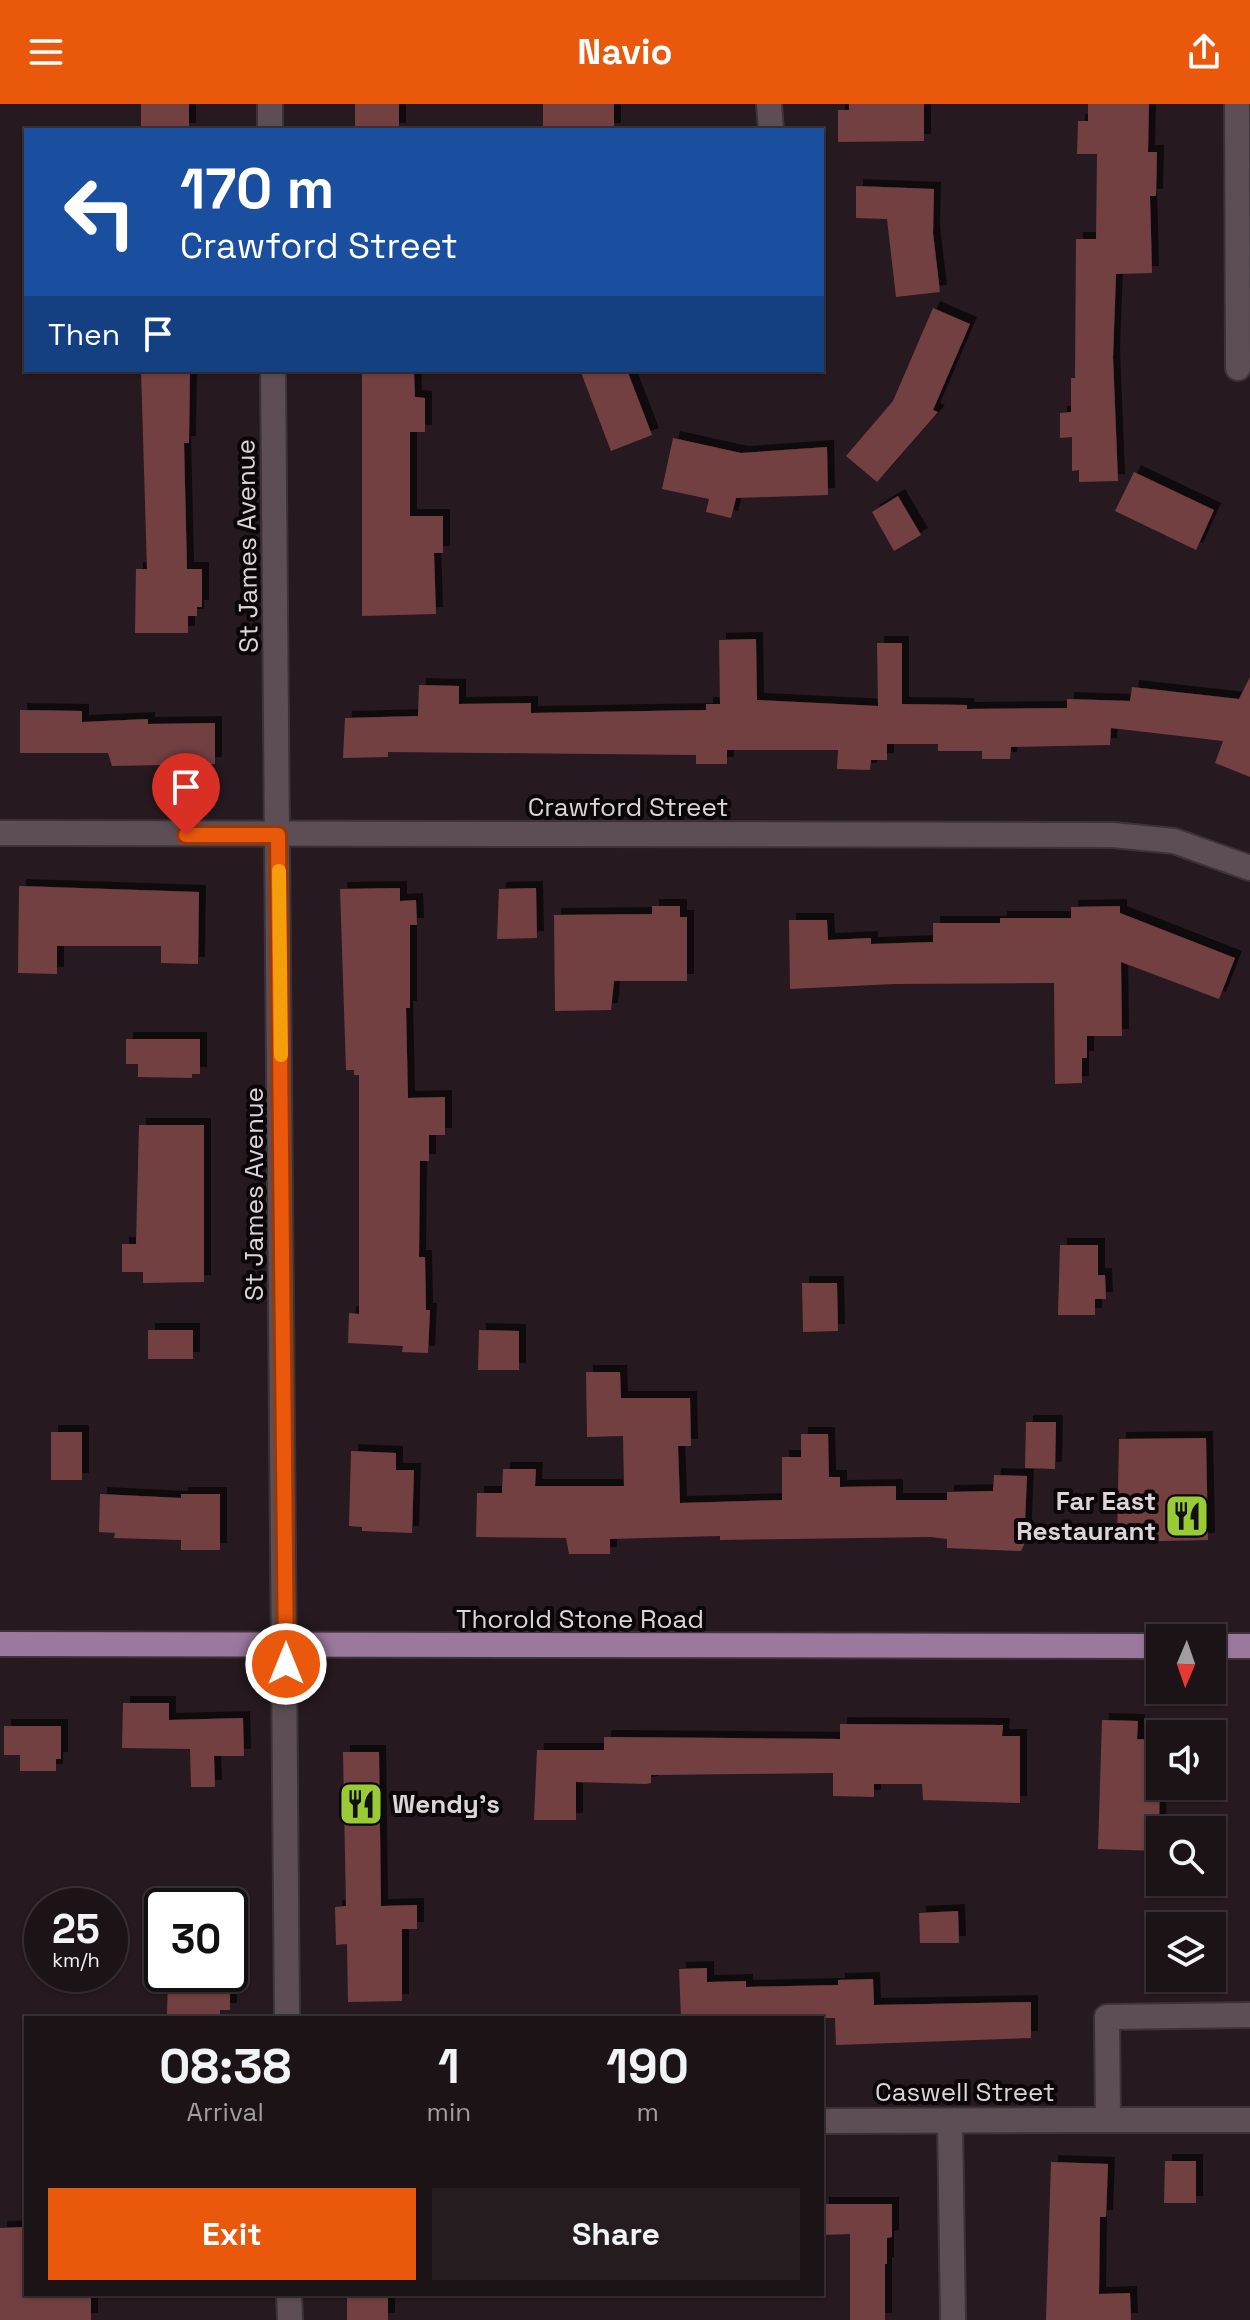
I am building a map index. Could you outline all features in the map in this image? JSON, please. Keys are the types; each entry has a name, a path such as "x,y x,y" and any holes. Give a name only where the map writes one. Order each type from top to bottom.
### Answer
{"main road":[{"name":"Thorold Stone Road","path":"0,1644 1146,1646"},
{"path":"1226,1646 1250,1646"}],"street":[{"path":"270,104 270,128"},
{"path":"769,104 771,128"},
{"path":"1237,104 1238,368"},
{"name":"St James Avenue","path":"273,372 287,2016"},
{"name":"Crawford Street","path":"0,833 1113,835 1174,841 1250,868"},
{"path":"1108,2120 1107,2017 1250,2015"},
{"name":"Caswell Street","path":"824,2121 1250,2120"},
{"path":"950,2121 953,2320"},
{"path":"289,2296 290,2320"}],"building":[{"path":"141,104 189,104 189,128 141,128"},
{"path":"355,104 399,104 399,128 355,128"},
{"path":"543,104 614,104 614,128 543,128"},
{"path":"849,104 924,104 924,141 838,142 838,110 849,110"},
{"path":"1088,104 1149,104 1148,152 1157,152 1156,196 1150,196 1152,273 1116,274 1113,357 1118,481 1079,482 1079,470 1072,471 1072,437 1060,438 1060,413 1071,412 1071,378 1075,378 1076,239 1096,239 1097,154 1077,154 1078,121 1088,121"},
{"path":"856,186 934,189 933,233 940,292 896,297 887,219 856,218"},
{"path":"933,308 970,324 933,410 938,412 877,482 846,456 893,401"},
{"path":"141,372 190,372 189,443 184,443 187,569 202,569 202,607 197,607 197,616 188,616 188,633 135,633 136,569 147,569"},
{"path":"362,372 414,372 415,397 425,398 425,432 410,432 410,516 443,516 443,553 434,553 436,614 362,616"},
{"path":"581,372 628,372 652,435 611,451"},
{"path":"673,438 741,453 827,447 828,495 736,498 731,518 706,512 709,499 662,489"},
{"path":"1134,472 1214,510 1196,550 1115,511"},
{"path":"898,496 921,535 894,551 872,512"},
{"path":"756,639 757,700 878,706 877,643 902,643 902,704 967,705 967,709 1067,708 1067,699 1130,701 1132,687 1239,699 1250,677 1250,777 1215,763 1223,741 1111,728 1110,745 1011,747 1010,759 982,759 982,751 938,751 938,744 887,744 887,760 871,760 870,770 837,769 838,750 727,750 727,764 696,764 696,755 388,752 388,757 343,758 345,718 418,716 419,685 459,686 459,704 531,703 531,713 706,710 706,704 720,704 719,640"},
{"path":"20,710 82,711 82,722 148,719 148,724 215,723 215,764 112,766 108,753 20,753"},
{"path":"19,886 199,892 198,964 161,963 161,946 57,946 57,974 18,973"},
{"path":"400,888 400,901 416,900 417,925 410,925 410,1008 406,1008 408,1098 445,1097 445,1135 429,1135 429,1161 420,1161 419,1257 425,1257 426,1310 430,1310 428,1353 402,1352 403,1346 348,1343 349,1313 359,1314 359,1075 354,1075 354,1070 346,1070 340,889"},
{"path":"536,888 537,938 497,939 499,889"},
{"path":"652,906 680,906 680,917 687,917 687,981 614,981 611,1010 555,1011 554,915 652,914"},
{"path":"1120,906 1120,913 1235,958 1219,999 1121,962 1122,1036 1087,1036 1087,1058 1082,1058 1082,1083 1055,1084 1054,983 894,984 790,989 789,920 827,920 828,940 871,938 871,944 933,942 933,923 1000,923 1000,918 1071,918 1071,907"},
{"path":"126,1039 200,1039 200,1074 192,1074 192,1078 138,1077 138,1064 126,1064"},
{"path":"139,1125 204,1125 204,1282 143,1283 143,1272 122,1272 122,1244 136,1244"},
{"path":"1060,1245 1098,1245 1098,1275 1105,1275 1106,1299 1095,1299 1095,1315 1058,1315"},
{"path":"802,1283 837,1283 838,1331 803,1332"},
{"path":"148,1330 193,1330 193,1359 148,1359"},
{"path":"479,1330 519,1331 519,1370 478,1370"},
{"path":"586,1372 620,1372 621,1398 690,1398 691,1446 678,1446 680,1503 782,1500 782,1457 801,1457 801,1434 828,1434 829,1477 840,1477 840,1487 896,1486 896,1500 947,1500 947,1492 993,1491 994,1475 1027,1476 1024,1545 1021,1551 947,1548 947,1539 931,1537 720,1540 720,1536 610,1539 610,1554 569,1554 566,1538 476,1537 477,1493 502,1493 503,1469 536,1469 535,1486 624,1486 623,1436 587,1437"},
{"path":"1026,1422 1056,1422 1055,1469 1025,1468"},
{"path":"51,1432 82,1432 82,1480 51,1480"},
{"path":"1206,1438 1208,1540 1117,1542 1119,1439"},
{"path":"351,1451 396,1453 396,1470 414,1470 412,1533 362,1531 362,1527 349,1526"},
{"path":"100,1494 181,1498 181,1494 220,1494 220,1550 181,1550 181,1540 114,1538 115,1533 99,1532"},
{"path":"123,1703 169,1703 169,1720 243,1718 244,1756 214,1756 215,1787 191,1787 190,1749 122,1748"},
{"path":"1102,1720 1138,1721 1137,1739 1146,1739 1146,1800 1159,1800 1159,1816 1146,1816 1146,1851 1098,1849"},
{"path":"840,1724 1003,1725 1002,1736 1020,1736 1020,1803 923,1800 922,1784 874,1784 874,1797 833,1796 833,1773 651,1775 651,1783 646,1784 576,1782 576,1820 534,1820 537,1750 604,1750 604,1737 840,1739"},
{"path":"4,1726 61,1726 61,1759 56,1759 56,1771 20,1771 20,1755 4,1755"},
{"path":"343,1752 379,1752 381,1906 417,1905 417,1929 402,1929 402,2001 348,2002 347,1944 336,1945 335,1907 346,1906"},
{"path":"958,1911 959,1943 920,1943 919,1913"},
{"path":"707,1968 707,1982 746,1981 746,1987 838,1985 838,1980 873,1979 874,2005 1031,2002 1031,2038 836,2045 835,2018 681,2016 679,1969"},
{"path":"168,1992 230,1992 230,2010 220,2010 220,2014 167,2014"},
{"path":"1165,2161 1196,2161 1196,2203 1164,2203"},
{"path":"1051,2162 1108,2164 1106,2217 1100,2217 1099,2294 1130,2293 1131,2320 1046,2320"},
{"path":"824,2204 892,2204 892,2237 887,2238 885,2264 885,2320 850,2320 850,2234 824,2235"},
{"path":"24,2227 24,2296 91,2296 91,2320 0,2320 0,2228"},
{"path":"347,2296 388,2296 388,2320 347,2320"}],"slow traffic":[{"path":"279,871 281,1055"}],"place":[{"name":"Far East Restaurant","path":"1187,1516"},
{"name":"Wendy's","path":"361,1804"}],"route":[{"path":"186,835 278,835 286,1664"}]}
